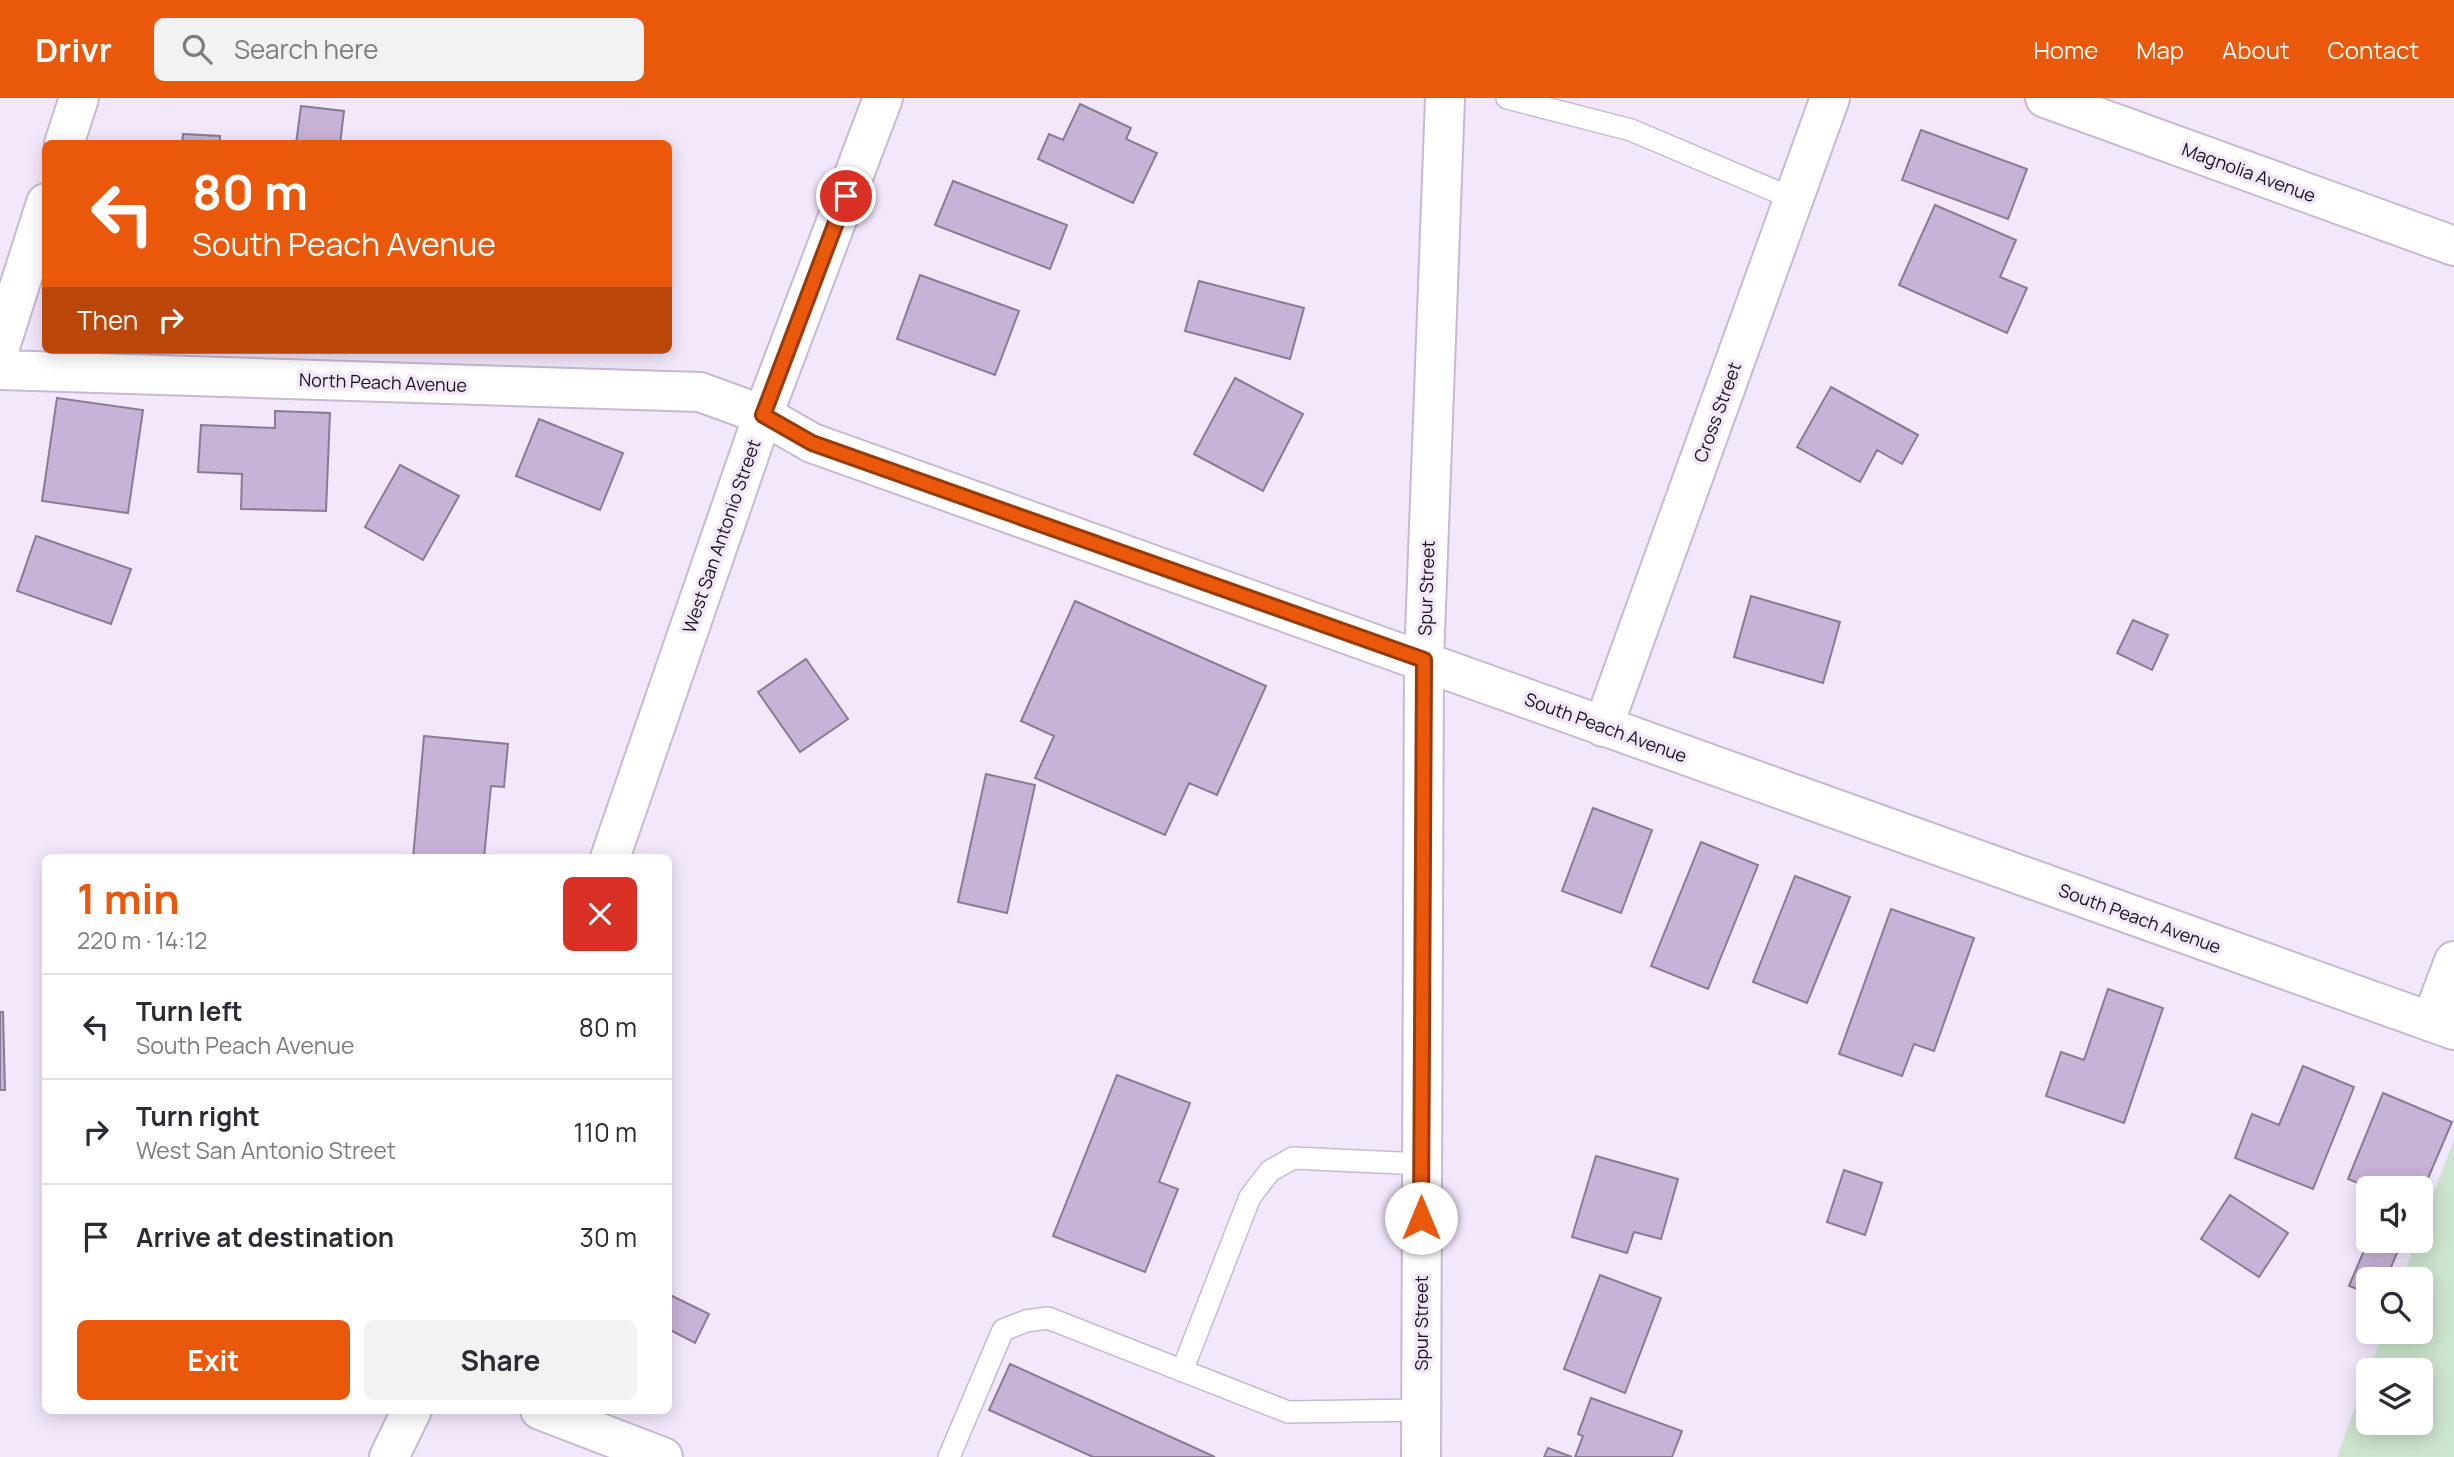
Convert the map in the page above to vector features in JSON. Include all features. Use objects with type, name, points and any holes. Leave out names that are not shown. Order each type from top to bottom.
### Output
[{"type":"street","points":[[65,140],[79,98]]},
{"type":"street","name":"West San Antonio Street","points":[[611,854],[763,415],[883,98]]},
{"type":"street","name":"Spur Street","points":[[1421,1457],[1424,660],[1445,98]]},
{"type":"street","name":"Cross Street","points":[[1603,727],[1830,98]]},
{"type":"street","name":"Magnolia Avenue","points":[[2045,98],[2454,246]]},
{"type":"street","points":[[0,347],[42,216]]},
{"type":"street","name":"North Peach Avenue","points":[[0,370],[700,392],[763,415]]},
{"type":"street","name":"South Peach Avenue","points":[[763,415],[812,443],[2442,1026]]},
{"type":"street","points":[[2442,1026],[2454,961]]},
{"type":"street","points":[[389,1457],[410,1414]]},
{"type":"street","points":[[550,1414],[663,1457]]},
{"type":"lane","points":[[1507,98],[1631,130],[1794,198]]},
{"type":"lane","points":[[1182,1371],[1250,1197],[1270,1171],[1293,1158],[1421,1164]]},
{"type":"lane","points":[[949,1457],[1003,1330],[1026,1321],[1048,1318],[1288,1412],[1421,1410]]},
{"type":"green space","points":[[2454,1139],[2454,1457],[2337,1457],[2356,1405],[2356,1435],[2433,1435],[2433,1358],[2373,1358],[2379,1344],[2433,1344],[2433,1267],[2406,1267],[2412,1253],[2433,1253],[2433,1195]]},
{"type":"building","points":[[1080,104],[1131,128],[1126,139],[1157,153],[1133,203],[1038,159],[1049,134],[1063,140]]},
{"type":"building","points":[[301,106],[344,111],[340,140],[297,140]]},
{"type":"building","points":[[1921,130],[2027,169],[2008,219],[1902,180]]},
{"type":"building","points":[[183,134],[220,136],[220,140],[182,140]]},
{"type":"building","points":[[953,181],[1067,225],[1050,269],[935,225]]},
{"type":"building","points":[[1935,205],[2016,240],[2000,277],[2027,288],[2007,333],[1899,285]]},
{"type":"building","points":[[920,275],[1019,311],[995,375],[897,339]]},
{"type":"building","points":[[1199,281],[1304,308],[1290,359],[1185,331]]},
{"type":"building","points":[[1235,378],[1303,414],[1263,491],[1194,454]]},
{"type":"building","points":[[1831,387],[1918,435],[1902,464],[1877,450],[1860,482],[1797,447]]},
{"type":"building","points":[[57,398],[143,410],[128,513],[42,501]]},
{"type":"building","points":[[275,411],[330,413],[326,511],[241,509],[242,474],[198,472],[201,425],[275,428]]},
{"type":"building","points":[[539,419],[623,453],[600,510],[516,476]]},
{"type":"building","points":[[400,465],[459,496],[423,560],[365,527]]},
{"type":"building","points":[[36,536],[131,569],[111,624],[17,591]]},
{"type":"building","points":[[1751,596],[1840,622],[1823,683],[1734,657]]},
{"type":"building","points":[[1075,601],[1266,686],[1217,795],[1189,783],[1165,835],[1035,778],[1054,736],[1021,721]]},
{"type":"building","points":[[2133,620],[2168,635],[2152,670],[2117,653]]},
{"type":"building","points":[[806,659],[848,719],[800,752],[758,692]]},
{"type":"building","points":[[424,736],[508,744],[504,787],[491,786],[484,854],[413,854]]},
{"type":"building","points":[[986,774],[1035,785],[1007,913],[958,902]]},
{"type":"building","points":[[1593,808],[1652,830],[1621,913],[1562,891]]},
{"type":"building","points":[[1701,842],[1758,865],[1708,989],[1651,966]]},
{"type":"building","points":[[1795,876],[1850,897],[1807,1003],[1753,982]]},
{"type":"building","points":[[1891,909],[1974,938],[1934,1051],[1914,1044],[1902,1076],[1839,1054]]},
{"type":"building","points":[[2108,989],[2163,1008],[2124,1123],[2046,1096],[2061,1052],[2084,1060]]},
{"type":"building","points":[[0,1012],[3,1012],[5,1090],[0,1090]]},
{"type":"building","points":[[2303,1066],[2354,1087],[2313,1189],[2235,1158],[2252,1114],[2279,1125]]},
{"type":"building","points":[[1117,1075],[1190,1103],[1159,1182],[1178,1189],[1145,1272],[1053,1236]]},
{"type":"building","points":[[2383,1093],[2452,1122],[2429,1176],[2356,1176],[2356,1182],[2348,1179]]},
{"type":"building","points":[[1596,1156],[1678,1179],[1661,1239],[1634,1232],[1627,1253],[1572,1237]]},
{"type":"building","points":[[1844,1170],[1882,1183],[1865,1235],[1827,1222]]},
{"type":"building","points":[[2230,1195],[2288,1233],[2259,1277],[2201,1239]]},
{"type":"building","points":[[2363,1253],[2397,1253],[2391,1267],[2357,1267]]},
{"type":"building","points":[[2356,1269],[2356,1289],[2349,1286]]},
{"type":"building","points":[[1600,1275],[1661,1298],[1625,1393],[1564,1369]]},
{"type":"building","points":[[672,1296],[709,1314],[695,1343],[672,1331]]},
{"type":"building","points":[[1010,1364],[1215,1457],[1093,1457],[989,1410]]},
{"type":"building","points":[[1591,1398],[1682,1431],[1672,1457],[1575,1457],[1583,1436],[1578,1434]]},
{"type":"building","points":[[1548,1448],[1572,1457],[1544,1457]]},
{"type":"route","points":[[846,196],[763,415],[812,443],[1424,660],[1421,1218]]}]
